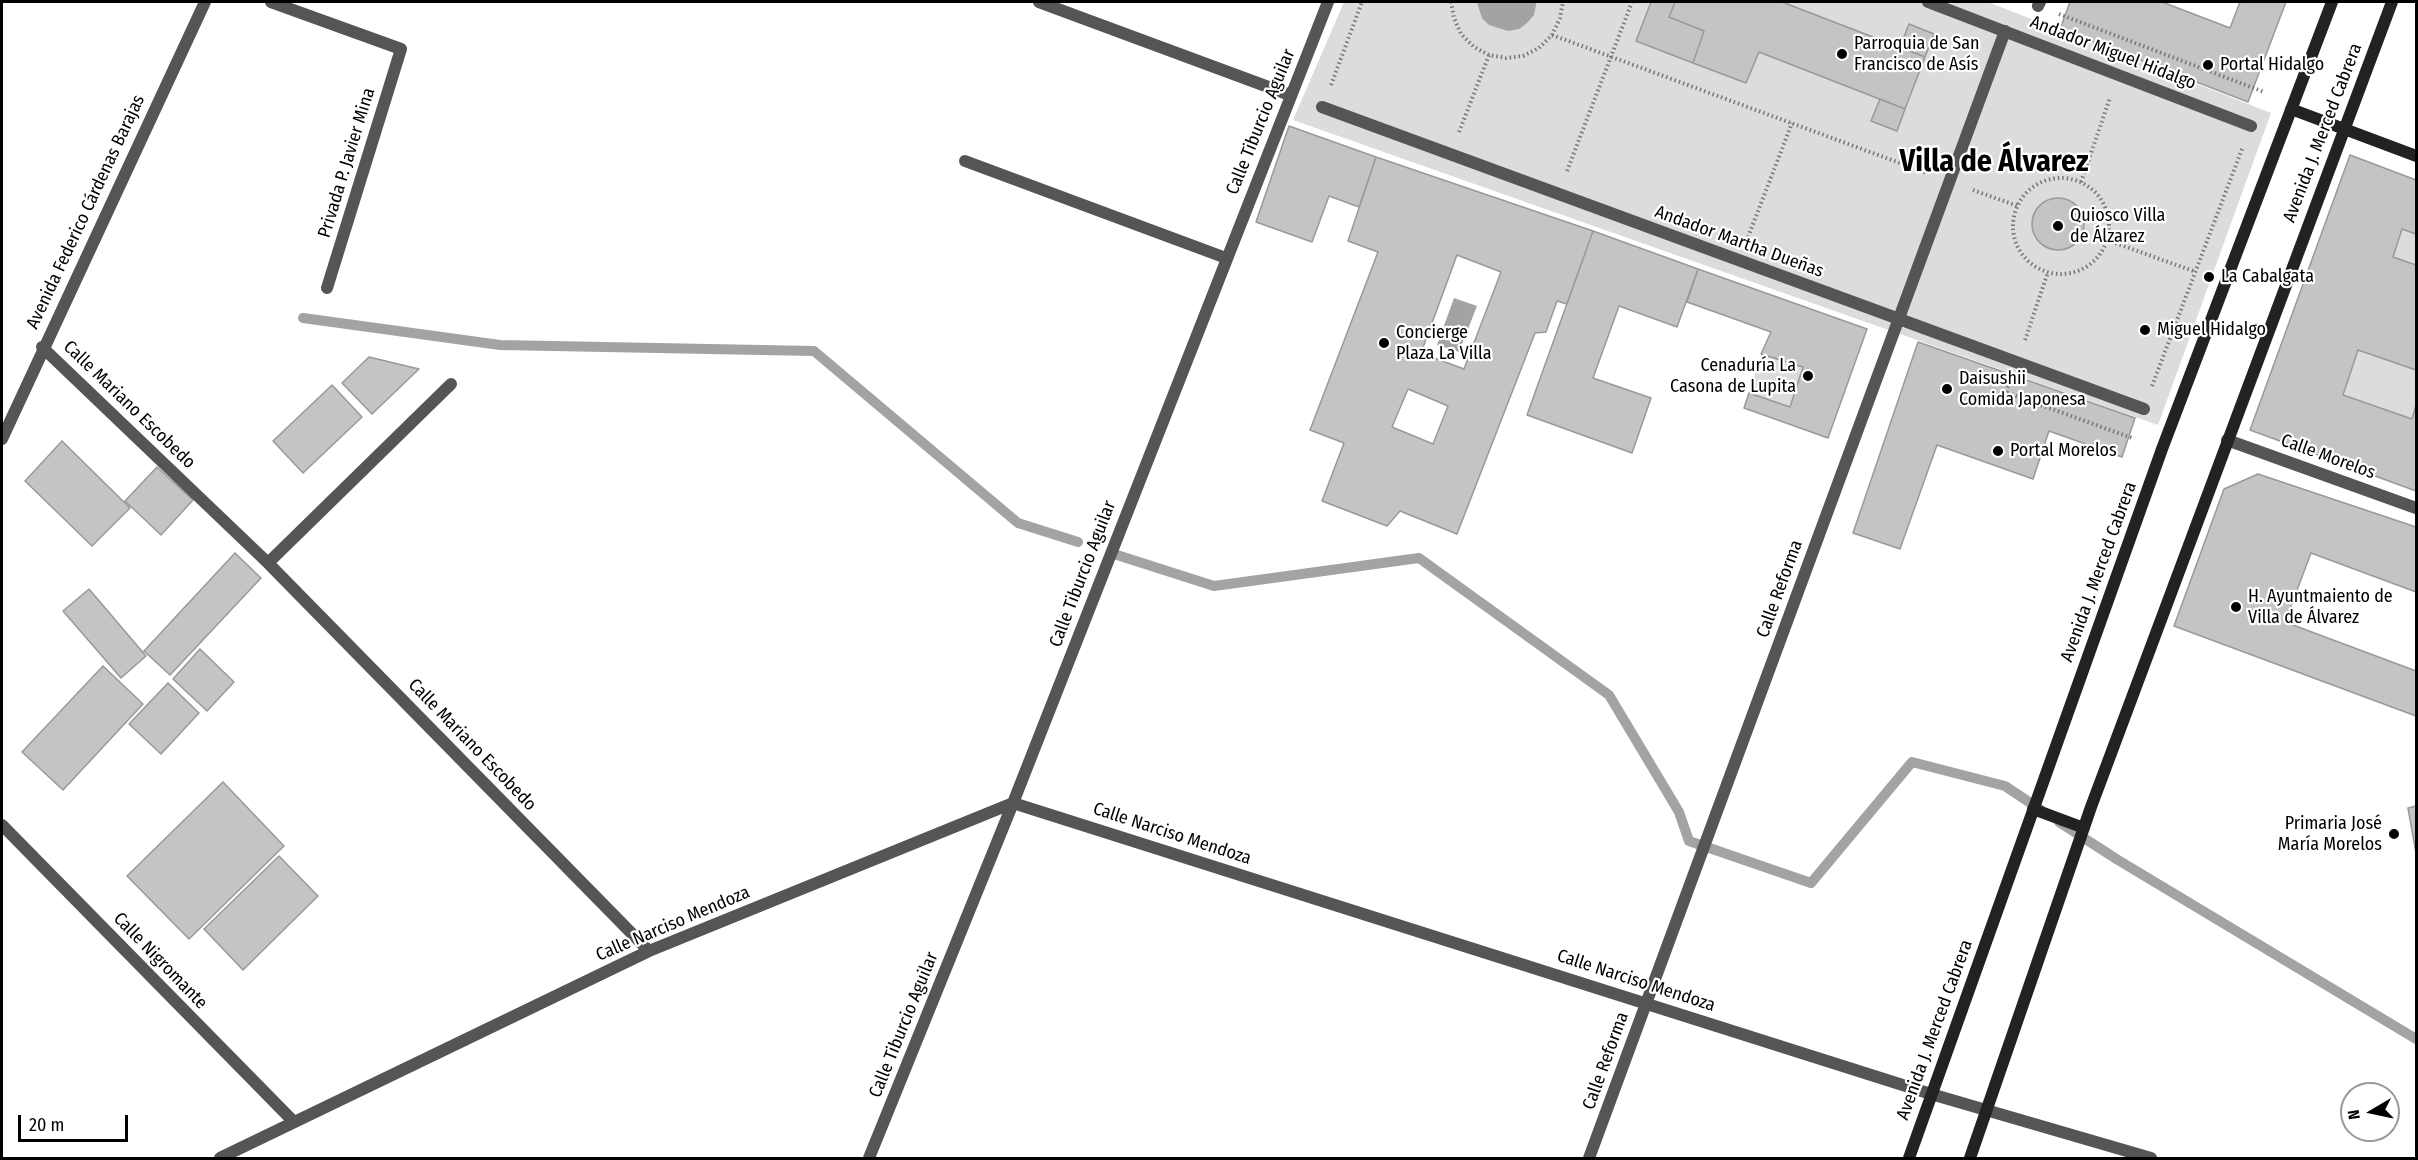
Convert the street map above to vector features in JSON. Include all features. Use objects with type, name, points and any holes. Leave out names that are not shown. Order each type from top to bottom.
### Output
[{"type":"main road","name":"Avenida J. Merced Cabrera","points":[[1909,1158],[2162,449],[2332,2]]},
{"type":"main road","name":"Avenida J. Merced Cabrera","points":[[1970,1158],[2091,807],[2392,2]]},
{"type":"main road","points":[[2291,110],[2416,156]]},
{"type":"main road","points":[[2033,808],[2084,828]]},
{"type":"street","name":"Avenida Federico Cárdenas Barajas","points":[[2,439],[42,347],[205,2]]},
{"type":"street","name":"Privada P. Javier Mina","points":[[271,2],[401,49],[327,288]]},
{"type":"street","points":[[1038,2],[1290,95]]},
{"type":"street","name":"Calle Tiburcio Aguilar","points":[[869,1158],[1013,803],[1328,2]]},
{"type":"street","name":"Andador Miguel Hidalgo","points":[[1929,2],[2251,126]]},
{"type":"street","name":"Calle Reforma","points":[[1589,1158],[2005,31]]},
{"type":"street","name":"Andador Martha Dueñas","points":[[1322,107],[2144,409]]},
{"type":"street","points":[[965,161],[1226,258]]},
{"type":"street","name":"Calle Mariano Escobedo","points":[[42,347],[268,563],[650,951]]},
{"type":"street","points":[[268,563],[451,384]]},
{"type":"street","name":"Calle Morelos","points":[[2227,440],[2416,508]]},
{"type":"street","name":"Calle Narciso Mendoza","points":[[220,1158],[650,951],[1013,803],[1931,1094],[2151,1158]]},
{"type":"street","name":"Calle Nigromante","points":[[2,825],[294,1122]]},
{"type":"path","points":[[1322,107],[1362,2]]},
{"type":"path","points":[[1451,2],[1454,18],[1461,34],[1473,47],[1489,55],[1506,58],[1523,56],[1539,48],[1552,35],[1560,18],[1563,2]]},
{"type":"path","points":[[1558,194],[1632,2]]},
{"type":"path","points":[[2039,4],[2264,92]]},
{"type":"path","points":[[1552,35],[2018,206]]},
{"type":"path","points":[[1450,155],[1489,55]]},
{"type":"path","points":[[2081,182],[2118,75]]},
{"type":"path","points":[[1739,261],[1792,123]]},
{"type":"path","points":[[2144,409],[2251,126]]},
{"type":"path","points":[[2051,179],[2081,182],[2092,189],[2101,200],[2109,226],[2107,240],[2101,254],[2091,264],[2078,271],[2063,274],[2048,272],[2034,265],[2022,253],[2016,239],[2013,222],[2018,206],[2037,184],[2051,179]]},
{"type":"path","points":[[2107,240],[2196,272]]},
{"type":"path","points":[[2048,272],[2005,392],[2132,438]]},
{"type":"shaded area","points":[[1344,2],[1988,2],[2271,113],[2158,425],[1293,120]]},
{"type":"shaded area","points":[[1477,2],[1536,2],[1536,5],[1534,15],[1527,23],[1519,29],[1508,31],[1489,25],[1482,18]]},
{"type":"shaded area","points":[[2402,229],[2416,234],[2416,265],[2393,257]]},
{"type":"shaded area","points":[[1454,298],[1477,306],[1459,352],[1437,345]]},
{"type":"shaded area","points":[[2358,350],[2416,370],[2416,405],[2412,419],[2343,395]]},
{"type":"shaded area","points":[[1761,354],[1803,367],[1790,407],[1749,393]]},
{"type":"building","points":[[1651,2],[1675,2],[1669,17],[1704,31],[1693,63],[1636,41]]},
{"type":"building","name":"Parroquia de San Francisco de Asís","points":[[1675,2],[1782,2],[1925,57],[1905,109],[1759,52],[1746,83],[1693,63],[1704,31],[1669,17]]},
{"type":"building","name":"Portal Hidalgo","points":[[2070,2],[2162,2],[2230,28],[2240,2],[2286,2],[2248,102],[2060,29]]},
{"type":"building","points":[[1909,24],[1934,34],[1925,57],[1900,47]]},
{"type":"building","points":[[1880,99],[1905,109],[1897,131],[1871,121]]},
{"type":"building","points":[[1289,126],[1376,157],[1359,207],[1329,196],[1312,242],[1256,222]]},
{"type":"building","points":[[2350,155],[2416,180],[2416,234],[2402,229],[2393,257],[2416,265],[2416,370],[2358,350],[2343,395],[2412,419],[2416,405],[2416,491],[2250,430]]},
{"type":"building","name":"Concierge Plaza La Villa","points":[[1376,157],[1593,231],[1567,304],[1557,301],[1546,332],[1535,333],[1457,534],[1400,511],[1387,526],[1322,501],[1344,443],[1310,430],[1378,252],[1348,241]],"holes":[[[1457,255],[1501,272],[1464,369],[1421,353]],[[1408,389],[1448,406],[1433,444],[1392,427]]]},
{"type":"building","name":"Quiosco Villa de Álzarez","points":[[2053,198],[2063,198],[2072,202],[2080,210],[2084,224],[2080,238],[2072,246],[2063,250],[2053,250],[2044,246],[2036,238],[2032,229],[2032,219],[2036,210],[2044,202]]},
{"type":"building","points":[[1593,231],[1698,269],[1677,327],[1619,306],[1593,378],[1651,398],[1632,453],[1527,415]]},
{"type":"building","points":[[1698,269],[1867,329],[1828,438],[1744,408],[1749,393],[1790,407],[1803,367],[1761,354],[1771,332],[1687,302]]},
{"type":"building","name":"Portal Morelos","points":[[1918,342],[2135,418],[2122,457],[2049,431],[2033,479],[1937,445],[1900,549],[1853,533]]},
{"type":"building","points":[[369,357],[419,369],[372,414],[342,383]]},
{"type":"building","points":[[332,385],[362,417],[303,473],[273,441]]},
{"type":"building","points":[[62,441],[130,508],[92,546],[25,481]]},
{"type":"building","points":[[157,467],[193,500],[161,535],[125,501]]},
{"type":"building","name":"H. Ayuntmaiento de Villa de Álvarez","points":[[2258,474],[2416,527],[2416,592],[2311,553],[2285,622],[2416,671],[2416,716],[2174,626],[2224,489]]},
{"type":"building","points":[[235,553],[261,578],[170,675],[144,651]]},
{"type":"building","points":[[89,589],[146,656],[121,678],[63,611]]},
{"type":"building","points":[[200,649],[234,682],[207,711],[173,679]]},
{"type":"building","points":[[103,666],[143,704],[63,790],[22,752]]},
{"type":"building","points":[[168,683],[199,713],[161,754],[129,724]]},
{"type":"building","points":[[223,782],[284,846],[189,939],[127,876]]},
{"type":"building","points":[[2416,806],[2416,853],[2408,808]]},
{"type":"building","points":[[279,856],[318,896],[243,970],[204,929]]},
{"type":"waterway","points":[[303,318],[500,345],[814,351],[1018,523],[1078,542]]},
{"type":"waterway","points":[[1117,555],[1214,586],[1419,558],[1609,695],[1679,812],[1689,841],[1811,883],[1912,762],[2005,786],[2041,810]]},
{"type":"waterway","points":[[2059,822],[2118,860],[2416,1039]]},
{"type":"place","name":"Parroquia de San Francisco de Asís","points":[[1842,54]]},
{"type":"place","name":"Portal Hidalgo","points":[[2208,65]]},
{"type":"place","name":"Quiosco Villa de Álzarez","points":[[2058,226]]},
{"type":"place","name":"La Cabalgata","points":[[2209,277]]},
{"type":"place","name":"Miguel Hidalgo","points":[[2145,330]]},
{"type":"place","name":"Concierge Plaza La Villa","points":[[1384,343]]},
{"type":"place","name":"Cenaduría La Casona de Lupita","points":[[1808,376]]},
{"type":"place","name":"Daisushii Comida Japonesa","points":[[1947,389]]},
{"type":"place","name":"Portal Morelos","points":[[1998,451]]},
{"type":"place","name":"H. Ayuntmaiento de Villa de Álvarez","points":[[2236,607]]},
{"type":"place","name":"Primaria José María Morelos","points":[[2394,834]]},
{"type":"district","name":"Villa de Álvarez","points":[[1994,163]]}]
